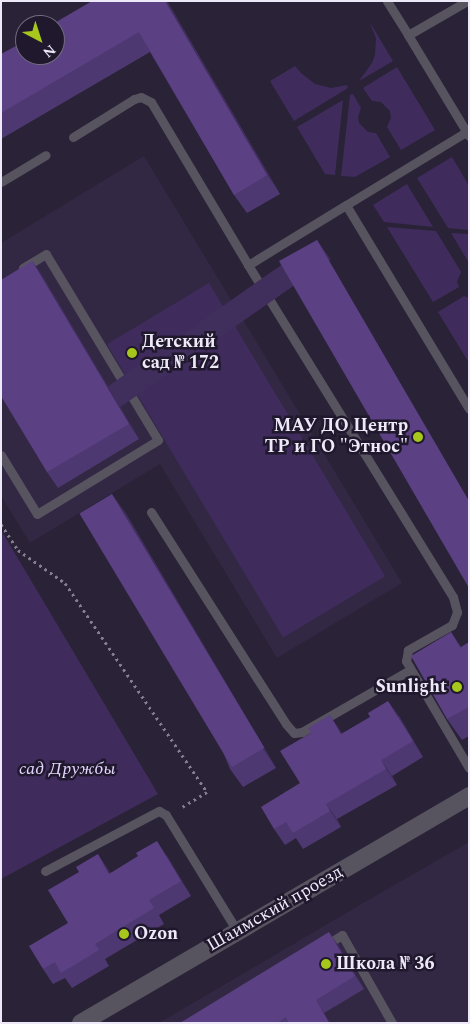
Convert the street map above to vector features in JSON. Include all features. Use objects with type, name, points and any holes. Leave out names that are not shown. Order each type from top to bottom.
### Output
[{"type":"street","name":"Шаимский проезд","points":[[81,1023],[469,796]]},
{"type":"lane","points":[[248,265],[467,134],[387,1]]},
{"type":"lane","points":[[408,35],[467,1]]},
{"type":"lane","points":[[73,137],[134,99],[141,97],[151,102],[248,265],[453,597],[457,612],[452,624],[408,650],[406,661],[469,768]]},
{"type":"lane","points":[[1,182],[46,155]]},
{"type":"lane","points":[[346,205],[469,409]]},
{"type":"lane","points":[[1,455],[37,514],[158,440],[46,254],[16,272]]},
{"type":"lane","points":[[151,512],[286,724],[294,732],[302,732],[410,670]]},
{"type":"lane","points":[[45,871],[150,814],[159,811],[166,815],[236,931]]},
{"type":"lane","points":[[316,951],[342,935],[392,1023]]},
{"type":"path","points":[[1,524],[18,550],[65,583],[207,792],[166,815]]},
{"type":"shaded area","name":"Детский сад № 172","points":[[144,156],[402,583],[277,658],[160,464],[30,543],[1,496],[1,243]]},
{"type":"shaded area","points":[[469,842],[469,1023],[159,1023],[358,906]]},
{"type":"green space","points":[[369,21],[393,61],[359,81],[372,63],[375,55],[376,38]]},
{"type":"green space","points":[[295,66],[315,84],[331,88],[347,85],[348,88],[294,121],[270,81]]},
{"type":"green space","points":[[397,67],[435,130],[401,150],[387,127],[391,118],[390,111],[381,102],[372,101],[363,88]]},
{"type":"green space","points":[[353,94],[361,108],[358,117],[359,123],[368,132],[376,133],[390,157],[355,177],[341,176],[350,95]]},
{"type":"green space","points":[[343,100],[335,175],[325,174],[297,127]]},
{"type":"green space","points":[[452,157],[469,186],[469,230],[448,228],[417,178]]},
{"type":"green space","points":[[407,184],[433,227],[384,222],[373,205]]},
{"type":"green space","points":[[387,227],[436,231],[461,272],[457,282],[459,287],[433,302]]},
{"type":"green space","points":[[451,233],[469,234],[469,263]]},
{"type":"green space","points":[[209,283],[385,576],[283,637],[107,344]]},
{"type":"green space","points":[[464,296],[469,298],[469,363],[438,312]]},
{"type":"green space","name":"сад Дружбы","points":[[1,530],[158,794],[1,879]]},
{"type":"building","points":[[92,1],[165,1],[267,175],[234,195],[139,32],[1,113],[1,54],[15,46],[15,65],[65,65],[65,17]]},
{"type":"building","points":[[317,240],[469,501],[469,588],[279,261]]},
{"type":"building","points":[[32,261],[129,424],[47,472],[1,396],[1,280]]},
{"type":"building","points":[[112,494],[264,748],[232,767],[79,514]]},
{"type":"building","points":[[451,632],[460,648],[469,642],[469,707],[447,719],[411,656]]},
{"type":"building","points":[[388,701],[413,741],[381,760],[386,769],[326,804],[330,811],[293,833],[286,822],[274,829],[261,807],[300,783],[280,751],[311,733],[308,728],[330,715],[341,734],[370,717],[368,713]]},
{"type":"building","points":[[157,841],[181,881],[149,900],[154,908],[95,944],[99,950],[61,973],[55,962],[43,969],[29,946],[68,923],[48,890],[79,872],[76,867],[98,854],[109,874],[138,856],[136,853]]},
{"type":"building","points":[[329,932],[355,976],[316,1000],[329,1023],[289,1023],[286,1017],[277,1023],[180,1023]]},
{"type":"place","name":"Детский сад № 172","points":[[132,353]]},
{"type":"place","name":"МАУ ДО Центр ТР и ГО \"Этнос\"","points":[[418,437]]},
{"type":"place","name":"Sunlight","points":[[457,687]]},
{"type":"place","name":"Ozon","points":[[124,934]]},
{"type":"place","name":"Школа № 36","points":[[326,964]]}]
